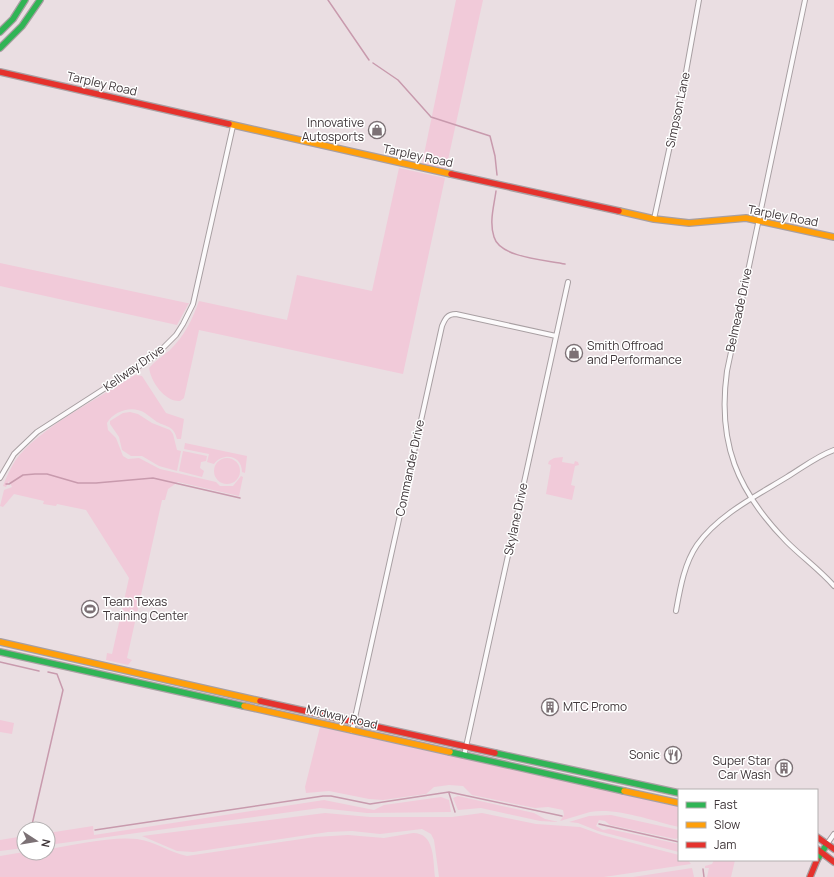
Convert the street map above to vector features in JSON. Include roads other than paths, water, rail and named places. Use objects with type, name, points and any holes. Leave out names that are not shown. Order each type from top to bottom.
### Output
[{"type":"main road","points":[[0,32],[13,19],[26,0]]},
{"type":"main road","points":[[0,48],[22,26],[40,0]]},
{"type":"main road","name":"Tarpley Road","points":[[0,72],[233,126],[654,219],[683,223],[733,218],[758,220],[834,237]]},
{"type":"main road","name":"Midway Road","points":[[0,642],[678,794]]},
{"type":"main road","name":"Midway Road","points":[[0,652],[678,803]]},
{"type":"main road","points":[[97,674],[100,664]]},
{"type":"main road","points":[[199,696],[201,687]]},
{"type":"main road","points":[[563,778],[564,768]]},
{"type":"main road","points":[[631,793],[633,783]]},
{"type":"main road","points":[[818,838],[834,849]]},
{"type":"main road","points":[[827,844],[819,851],[834,862]]},
{"type":"main road","points":[[810,877],[817,861]]},
{"type":"street","name":"Simpson Lane","points":[[654,219],[686,72],[699,0]]},
{"type":"street","name":"Belmeade Drive","points":[[805,0],[726,371],[723,404],[725,430],[730,449],[740,477],[751,499],[788,542],[834,586]]},
{"type":"street","name":"Kellway Drive","points":[[0,478],[14,454],[37,432],[155,356],[170,342],[183,324],[196,293],[233,126]]},
{"type":"street","name":"Skylane Drive","points":[[464,756],[568,282]]},
{"type":"street","name":"Commander Drive","points":[[352,731],[442,326],[446,317],[450,314],[456,314],[556,336]]},
{"type":"street","points":[[676,611],[686,568],[697,545],[716,524],[751,499],[816,458],[834,450]]},
{"type":"street","points":[[827,844],[834,834]]},
{"type":"waterway","points":[[328,0],[369,60]]},
{"type":"waterway","points":[[373,63],[398,80],[431,117],[490,136],[495,156],[497,175]]},
{"type":"waterway","points":[[496,191],[492,214],[492,226],[494,237],[498,244],[505,250],[514,254],[565,264]]},
{"type":"waterway","points":[[6,484],[9,484],[23,475],[35,474],[47,474],[78,483],[153,478],[240,498]]},
{"type":"waterway","points":[[0,662],[39,671]]},
{"type":"waterway","points":[[33,821],[63,690],[57,674],[48,672]]},
{"type":"waterway","points":[[95,830],[323,796],[331,796],[370,804],[449,792],[562,816]]},
{"type":"waterway","points":[[449,793],[455,812]]},
{"type":"waterway","points":[[599,824],[678,842]]},
{"type":"waterway","points":[[703,869],[704,877]]},
{"type":"place","name":"Innovative Autosports","points":[[377,130]]},
{"type":"place","name":"Smith Offroad and Performance","points":[[574,353]]},
{"type":"place","name":"Team Texas Training Center","points":[[90,609]]},
{"type":"place","name":"MTC Promo","points":[[550,707]]},
{"type":"place","name":"Sonic","points":[[673,755]]},
{"type":"place","name":"Super Star Car Wash","points":[[784,768]]}]
